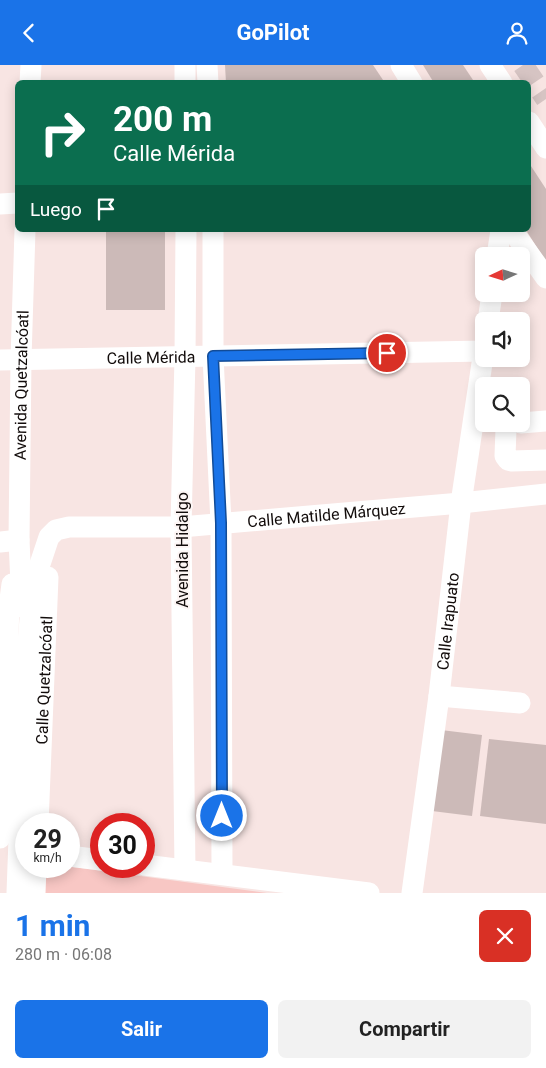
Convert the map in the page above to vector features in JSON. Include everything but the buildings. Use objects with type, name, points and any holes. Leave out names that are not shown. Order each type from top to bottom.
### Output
[{"type":"street","points":[[30,80],[31,65]]},
{"type":"street","points":[[185,65],[185,80]]},
{"type":"street","points":[[207,65],[208,80]]},
{"type":"street","points":[[401,65],[410,80]]},
{"type":"street","points":[[490,65],[500,80]]},
{"type":"street","points":[[531,125],[546,148]]},
{"type":"street","points":[[0,204],[15,203]]},
{"type":"street","name":"Avenida Quetzalcóatl","points":[[9,541],[10,359],[24,232]]},
{"type":"street","name":"Avenida Hidalgo","points":[[185,870],[181,527],[186,232]]},
{"type":"street","points":[[213,232],[213,356],[221,523],[222,874]]},
{"type":"street","points":[[498,247],[501,232]]},
{"type":"street","points":[[513,232],[546,278]]},
{"type":"street","name":"Calle Mérida","points":[[10,359],[475,350]]},
{"type":"street","name":"Calle Irapuato","points":[[412,893],[439,696],[461,503],[481,367]]},
{"type":"street","points":[[530,422],[546,421]]},
{"type":"street","points":[[506,432],[505,456],[508,460],[546,460]]},
{"type":"street","name":"Calle Matilde Márquez","points":[[49,537],[56,530],[69,527],[181,527],[546,494]]},
{"type":"street","points":[[17,893],[25,677],[31,608],[37,573],[49,537]]},
{"type":"street","name":"Calle Quetzalcóatl","points":[[38,813],[49,537]]},
{"type":"street","points":[[9,541],[25,677]]},
{"type":"street","points":[[0,838],[9,541]]},
{"type":"street","points":[[439,696],[520,703]]},
{"type":"street","points":[[155,866],[369,893]]},
{"type":"street","points":[[35,893],[36,878]]},
{"type":"shaded area","points":[[80,868],[90,869],[90,878],[155,878],[267,893],[45,893],[46,878],[80,878]]},
{"type":"tunnel","points":[[523,65],[546,99]]},
{"type":"route","points":[[222,816],[221,523],[213,356],[387,353]]}]
